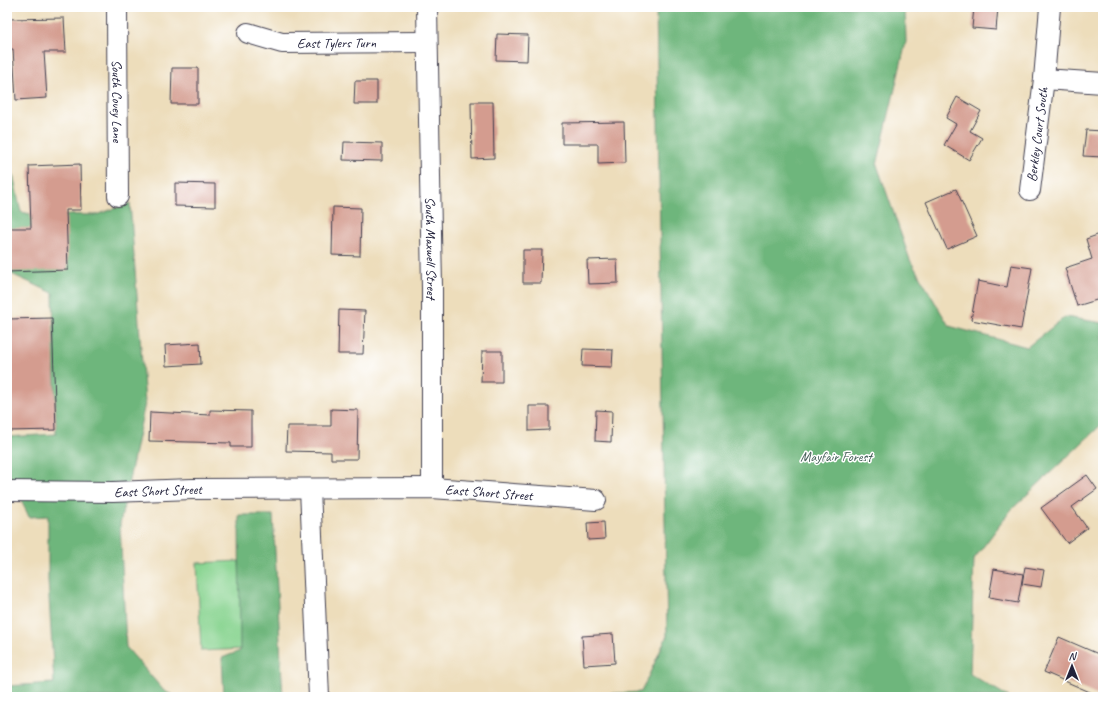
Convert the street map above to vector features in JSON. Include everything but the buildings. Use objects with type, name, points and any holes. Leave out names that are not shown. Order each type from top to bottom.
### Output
[{"type":"street","name":"South Covey Lane","points":[[117,7],[118,196]]},
{"type":"street","name":"South Maxwell Street","points":[[426,7],[432,288],[432,488]]},
{"type":"street","name":"Berkley Court South","points":[[1030,190],[1044,79],[1050,7]]},
{"type":"street","name":"East Tylers Turn","points":[[248,33],[282,43],[426,42]]},
{"type":"street","points":[[1044,79],[1103,83]]},
{"type":"street","name":"East Short Street","points":[[7,491],[113,492],[192,489],[432,488],[596,500]]},
{"type":"street","points":[[310,489],[319,697]]},
{"type":"green space","name":"Mayfair Forest","points":[[656,7],[905,7],[906,42],[877,165],[910,260],[949,326],[1027,347],[1065,317],[1103,323],[1103,423],[1011,510],[974,559],[970,674],[1009,697],[600,697],[600,694],[641,692],[667,636]]},
{"type":"green space","points":[[7,165],[12,169],[21,212],[31,214],[96,215],[130,203],[145,403],[120,524],[126,647],[164,691],[177,697],[7,697],[7,686],[54,683],[48,580],[48,516],[29,517],[7,468],[7,437],[56,434],[53,293],[7,272]]},
{"type":"green space","points":[[239,515],[273,515],[283,697],[224,697],[222,658],[240,651]]},
{"type":"green space","points":[[239,561],[243,649],[201,651],[197,563]]}]
